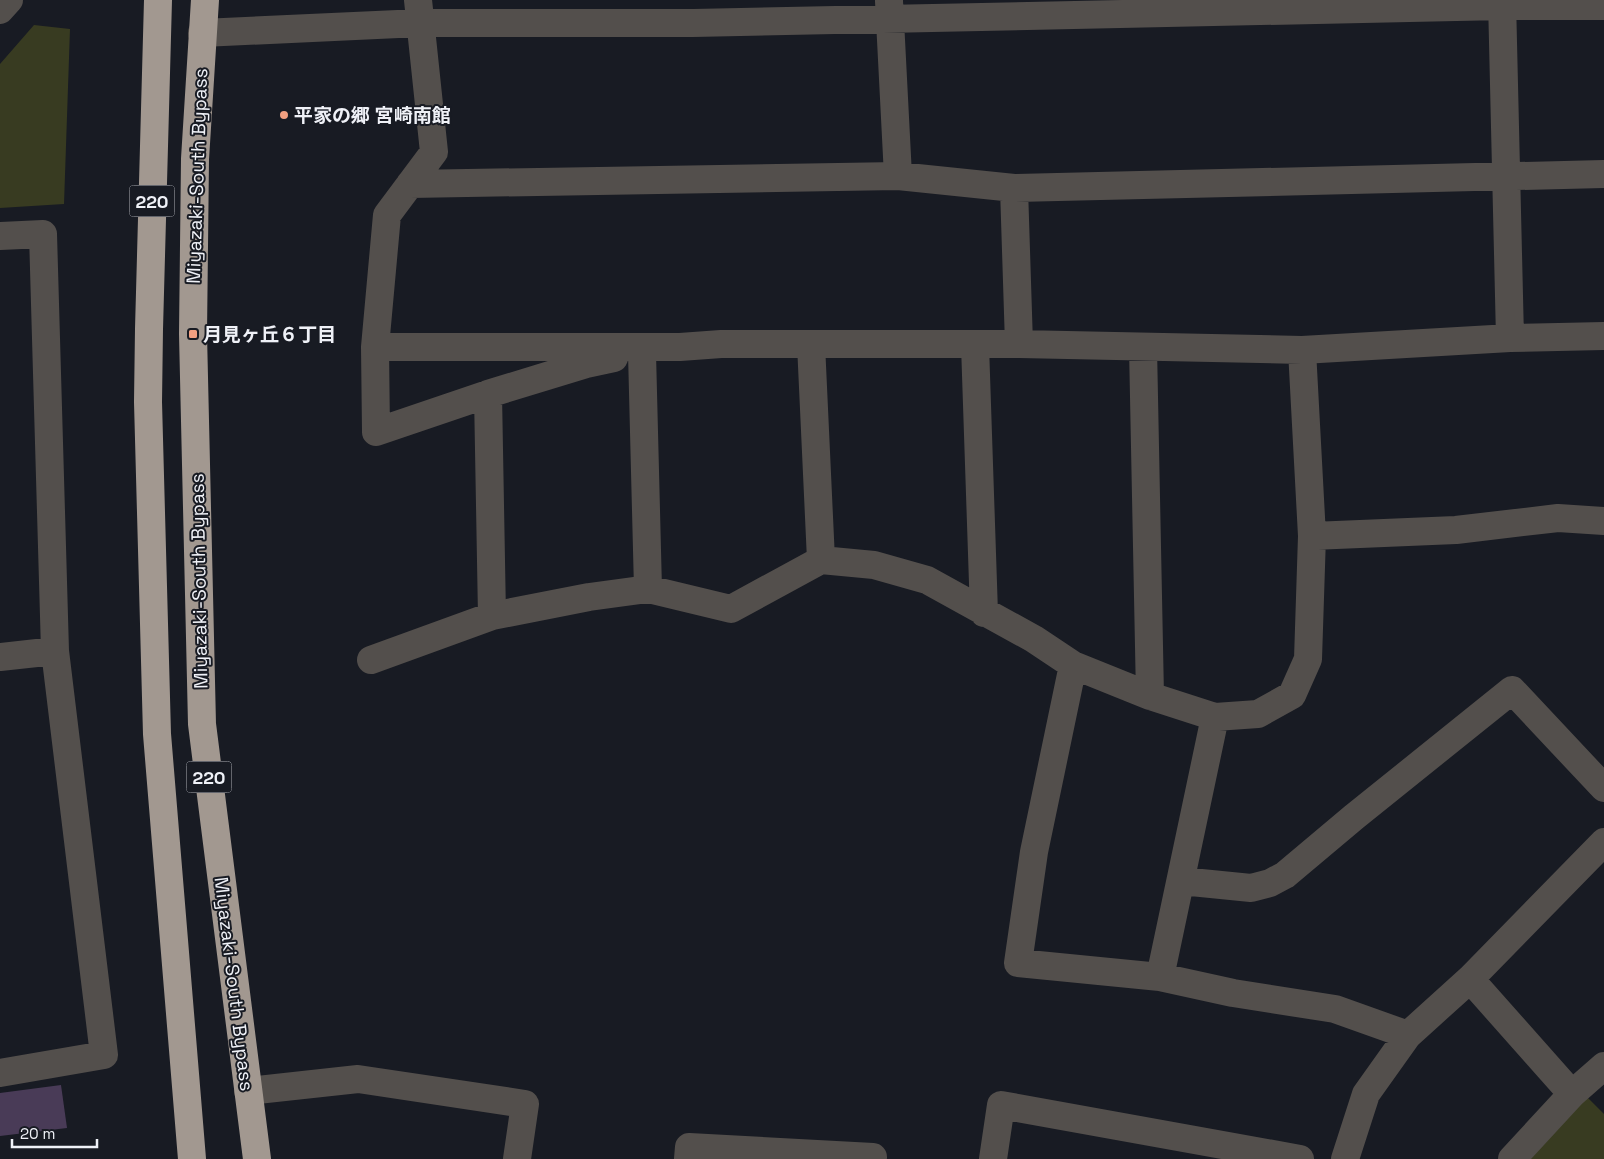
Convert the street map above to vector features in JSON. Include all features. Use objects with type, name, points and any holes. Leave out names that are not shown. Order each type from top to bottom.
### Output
[{"type":"highway","name":"220","points":[[158,0],[148,329],[148,402],[157,734],[192,1159]]},
{"type":"highway","name":"Miyazaki-South Bypass","points":[[204,0],[194,159],[193,324],[202,724],[257,1159]]},
{"type":"street","points":[[0,10],[9,0]]},
{"type":"street","points":[[202,33],[419,12],[692,12],[1503,3],[1604,6]]},
{"type":"street","points":[[1503,3],[1510,338]]},
{"type":"street","points":[[890,9],[898,176]]},
{"type":"street","points":[[419,12],[434,152],[387,215],[375,347],[376,432],[488,394],[586,364],[680,347]]},
{"type":"street","points":[[410,184],[898,176],[1014,188],[1604,174]]},
{"type":"street","points":[[1014,188],[1019,344]]},
{"type":"street","points":[[0,236],[43,234],[55,651],[104,1055],[0,1073]]},
{"type":"street","points":[[375,347],[1019,344],[1302,350],[1510,338],[1604,336]]},
{"type":"street","points":[[811,344],[821,560]]},
{"type":"street","points":[[975,344],[984,613]]},
{"type":"street","points":[[1143,347],[1150,696]]},
{"type":"street","points":[[370,660],[492,616],[589,597],[648,589],[731,608],[821,560],[874,565],[927,580],[1034,639],[1073,665],[1150,696],[1215,717],[1258,714],[1292,695],[1308,658],[1312,536],[1302,350]]},
{"type":"street","points":[[642,353],[648,589]]},
{"type":"street","points":[[488,394],[492,616]]},
{"type":"street","points":[[1312,536],[1456,530],[1558,518],[1604,521]]},
{"type":"street","points":[[0,657],[55,651]]},
{"type":"street","points":[[1073,665],[1034,852],[1018,963],[1160,977],[1233,993],[1335,1009],[1408,1035]]},
{"type":"street","points":[[1181,882],[1251,888],[1270,883],[1285,875],[1512,690],[1604,788]]},
{"type":"street","points":[[1160,977],[1215,717]]},
{"type":"street","points":[[1346,1159],[1366,1094],[1408,1035],[1470,979],[1604,842]]},
{"type":"street","points":[[1470,979],[1572,1094]]},
{"type":"street","points":[[1512,1159],[1572,1094],[1604,1066]]},
{"type":"street","points":[[248,1091],[358,1079],[525,1104],[517,1159]]},
{"type":"street","points":[[993,1159],[1001,1104],[1300,1159]]},
{"type":"street","points":[[688,1159],[689,1147],[873,1157]]},
{"type":"green space","points":[[34,25],[70,29],[64,204],[0,208],[0,64]]},
{"type":"green space","points":[[1587,1097],[1604,1114],[1604,1159],[1525,1159]]},
{"type":"building","points":[[61,1085],[67,1128],[0,1136],[0,1093]]},
{"type":"place","name":"平家の郷 宮崎南館","points":[[284,115]]},
{"type":"place","name":"月見ヶ丘６丁目","points":[[193,334]]}]
